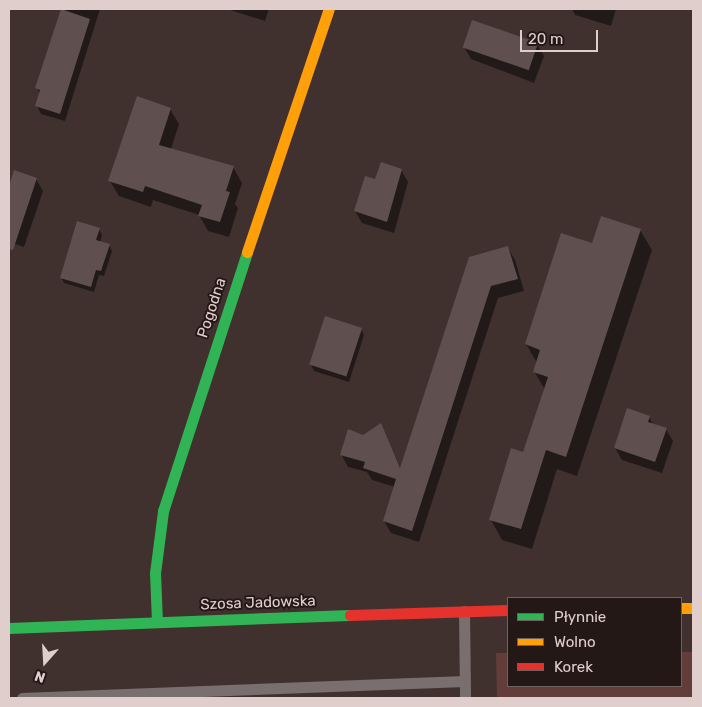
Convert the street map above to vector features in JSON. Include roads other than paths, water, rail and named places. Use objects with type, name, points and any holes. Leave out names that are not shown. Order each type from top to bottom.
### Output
[{"type":"street","name":"Pogodna","points":[[157,622],[155,573],[163,511],[227,311],[329,9]]},
{"type":"street","name":"Szosa Jadowska","points":[[9,628],[507,610]]},
{"type":"lane","points":[[464,611],[465,698]]},
{"type":"lane","points":[[22,698],[465,681]]}]
